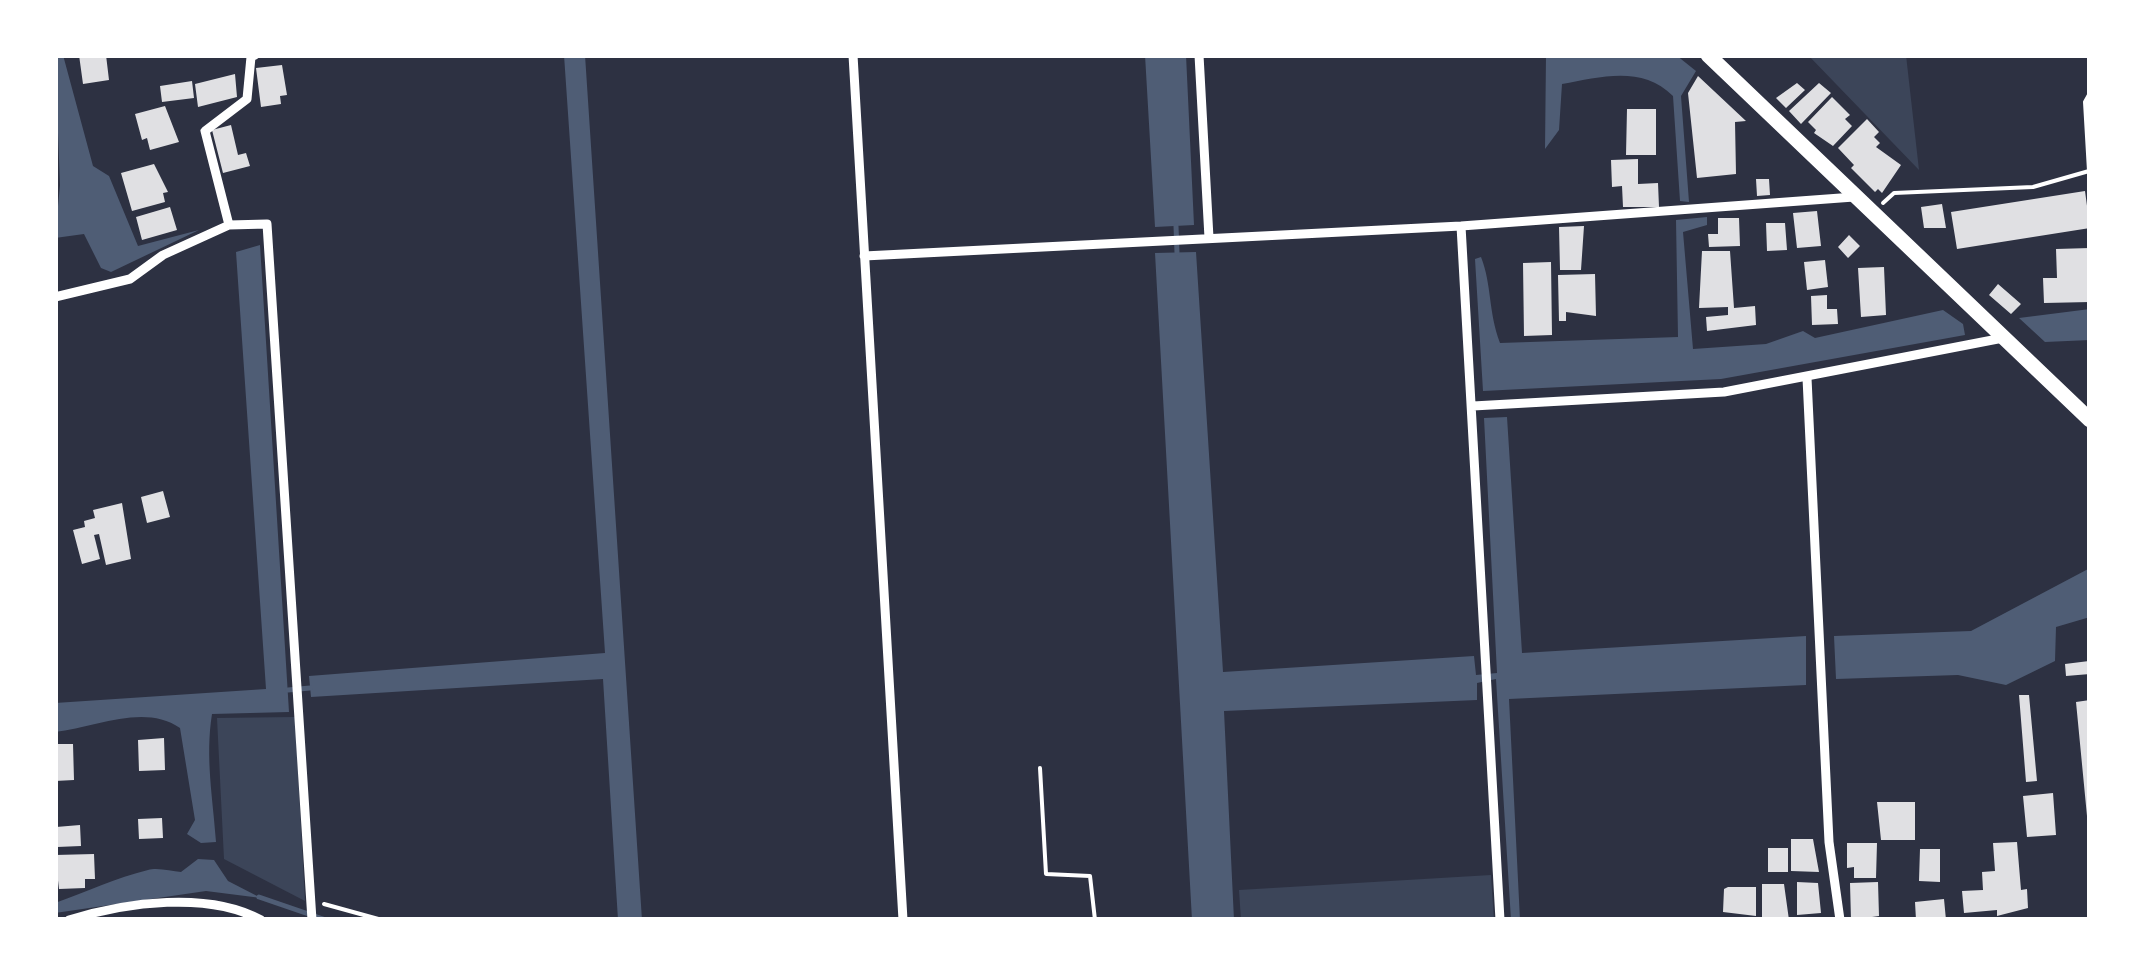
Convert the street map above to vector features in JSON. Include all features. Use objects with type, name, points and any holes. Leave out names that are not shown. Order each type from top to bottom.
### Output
[{"type":"main road","points":[[1708,55],[2090,420]]},
{"type":"street","points":[[229,225],[205,131],[247,99],[251,57],[256,55]]},
{"type":"street","points":[[852,55],[904,920]]},
{"type":"street","points":[[1199,55],[1209,238]]},
{"type":"street","points":[[864,256],[1461,226],[1857,197]]},
{"type":"street","points":[[55,297],[130,279],[164,255],[229,225],[267,224],[314,901],[312,920]]},
{"type":"street","points":[[1461,226],[1500,920]]},
{"type":"street","points":[[1473,406],[1724,392],[2002,338]]},
{"type":"street","points":[[1807,378],[1829,842],[1840,920]]},
{"type":"street","points":[[70,920],[180,903],[236,906],[261,920]]},
{"type":"path","points":[[1872,213],[1894,192],[2033,187],[2090,171],[2085,102],[2090,93]]},
{"type":"path","points":[[1040,768],[1046,874],[1090,876],[1095,920]]},
{"type":"path","points":[[314,901],[382,920]]},
{"type":"shaded area","points":[[55,55],[63,55],[93,166],[109,176],[138,246],[199,230],[111,272],[101,268],[84,234],[55,238],[60,185]]},
{"type":"shaded area","points":[[564,55],[585,55],[642,920],[618,920],[603,679],[311,697],[309,676],[605,653]]},
{"type":"shaded area","points":[[1145,55],[1186,55],[1194,225],[1155,227]]},
{"type":"shaded area","points":[[1546,55],[1676,55],[1696,71],[1681,96],[1689,202],[1680,201],[1673,96],[1648,80],[1620,76],[1562,84],[1559,130],[1545,149]]},
{"type":"shaded area","points":[[1808,55],[1906,55],[1919,170]]},
{"type":"shaded area","points":[[1707,217],[1707,225],[1683,232],[1693,349],[1766,344],[1803,331],[1815,338],[1943,310],[1963,324],[1965,335],[1721,379],[1483,391],[1475,259],[1481,257],[1484,267],[1500,343],[1678,337],[1676,220]]},
{"type":"shaded area","points":[[260,245],[289,712],[212,714],[209,762],[216,842],[201,843],[187,834],[195,820],[180,728],[166,721],[135,717],[55,732],[55,703],[266,689],[236,252]]},
{"type":"shaded area","points":[[1196,252],[1223,672],[1474,656],[1476,675],[1497,673],[1484,418],[1507,417],[1522,653],[1806,636],[1806,685],[1509,699],[1520,920],[1511,920],[1496,679],[1477,683],[1477,700],[1224,711],[1234,920],[1192,920],[1155,253]]},
{"type":"shaded area","points":[[2090,309],[2090,340],[2045,342],[2019,318]]},
{"type":"shaded area","points":[[2090,568],[2090,617],[2056,627],[2055,661],[2006,685],[1958,675],[1836,679],[1834,636],[1971,631]]},
{"type":"shaded area","points":[[295,717],[305,901],[224,859],[217,718]]},
{"type":"shaded area","points":[[198,859],[214,860],[228,881],[261,898],[206,891],[55,913],[55,903],[102,885],[152,869],[181,872]]},
{"type":"shaded area","points":[[1491,875],[1494,920],[1241,920],[1239,890]]},
{"type":"building","points":[[79,55],[106,55],[109,80],[83,84]]},
{"type":"building","points":[[282,65],[287,95],[280,96],[281,104],[261,107],[256,68]]},
{"type":"building","points":[[235,74],[237,97],[198,107],[195,84]]},
{"type":"building","points":[[1698,76],[1746,121],[1735,122],[1736,174],[1697,178],[1688,93]]},
{"type":"building","points":[[192,81],[194,98],[162,102],[160,86]]},
{"type":"building","points":[[1797,83],[1805,90],[1786,108],[1776,98]]},
{"type":"building","points":[[1819,83],[1831,93],[1801,124],[1789,111]]},
{"type":"building","points":[[1832,97],[1850,115],[1845,119],[1852,126],[1833,146],[1814,133],[1816,130],[1808,122]]},
{"type":"building","points":[[165,106],[179,142],[150,150],[147,138],[142,140],[135,114]]},
{"type":"building","points":[[1627,109],[1656,109],[1656,155],[1626,155]]},
{"type":"building","points":[[1867,119],[1879,132],[1874,137],[1880,143],[1876,147],[1901,165],[1882,193],[1878,189],[1875,192],[1851,168],[1854,165],[1838,148]]},
{"type":"building","points":[[231,125],[238,155],[246,153],[250,166],[223,173],[212,130]]},
{"type":"building","points":[[1638,159],[1638,184],[1658,183],[1659,207],[1623,207],[1622,186],[1612,187],[1611,160]]},
{"type":"building","points":[[154,164],[168,192],[163,193],[165,202],[132,211],[121,173]]},
{"type":"building","points":[[1756,179],[1769,179],[1770,195],[1757,196]]},
{"type":"building","points":[[2085,191],[2090,228],[1957,249],[1951,212]]},
{"type":"building","points":[[1942,204],[1946,228],[1924,228],[1921,207]]},
{"type":"building","points":[[170,207],[177,230],[142,240],[136,217]]},
{"type":"building","points":[[1817,211],[1821,246],[1797,248],[1793,213]]},
{"type":"building","points":[[1718,218],[1739,218],[1740,246],[1709,247],[1708,234],[1718,234]]},
{"type":"building","points":[[1766,223],[1785,223],[1787,250],[1767,251]]},
{"type":"building","points":[[1584,226],[1581,270],[1560,270],[1559,227]]},
{"type":"building","points":[[1849,235],[1860,246],[1848,258],[1838,247]]},
{"type":"building","points":[[2090,248],[2090,302],[2044,303],[2043,278],[2057,278],[2056,249]]},
{"type":"building","points":[[1702,251],[1730,251],[1734,308],[1755,306],[1756,325],[1707,331],[1706,317],[1728,315],[1728,307],[1699,308]]},
{"type":"building","points":[[1825,260],[1828,287],[1807,290],[1804,262]]},
{"type":"building","points":[[1551,262],[1552,335],[1524,336],[1523,263]]},
{"type":"building","points":[[1884,267],[1886,315],[1861,317],[1858,268]]},
{"type":"building","points":[[1595,274],[1596,316],[1566,312],[1566,321],[1559,321],[1558,275]]},
{"type":"building","points":[[1998,284],[2021,304],[2011,314],[1989,295]]},
{"type":"building","points":[[1827,295],[1827,309],[1837,309],[1838,324],[1812,325],[1811,296]]},
{"type":"building","points":[[163,491],[170,517],[147,523],[141,497]]},
{"type":"building","points":[[122,503],[131,559],[106,565],[99,534],[94,535],[100,559],[82,564],[73,530],[85,527],[84,521],[95,518],[93,510]]},
{"type":"building","points":[[2089,661],[2090,674],[2066,676],[2065,664]]},
{"type":"building","points":[[2019,695],[2029,695],[2037,781],[2026,782]]},
{"type":"building","points":[[2090,700],[2090,816],[2087,816],[2076,702]]},
{"type":"building","points":[[164,738],[165,770],[139,771],[138,740]]},
{"type":"building","points":[[55,744],[73,744],[74,780],[55,781]]},
{"type":"building","points":[[2053,793],[2056,835],[2027,837],[2023,796]]},
{"type":"building","points":[[1877,802],[1915,802],[1915,840],[1881,840]]},
{"type":"building","points":[[162,818],[163,838],[139,839],[138,819]]},
{"type":"building","points":[[80,825],[81,846],[57,847],[56,827]]},
{"type":"building","points":[[1791,839],[1813,839],[1819,872],[1791,871]]},
{"type":"building","points":[[2017,842],[2021,890],[2027,889],[2028,908],[1997,916],[1997,910],[1964,913],[1962,891],[1983,890],[1982,872],[1995,871],[1993,843]]},
{"type":"building","points":[[1847,843],[1877,843],[1876,878],[1854,878],[1854,867],[1847,868]]},
{"type":"building","points":[[1768,848],[1788,848],[1788,872],[1768,872]]},
{"type":"building","points":[[1920,849],[1940,849],[1940,882],[1919,881]]},
{"type":"building","points":[[94,854],[95,879],[85,879],[85,888],[59,889],[55,855]]},
{"type":"building","points":[[1797,882],[1818,883],[1821,913],[1797,915]]},
{"type":"building","points":[[1878,882],[1879,916],[1851,920],[1850,883]]},
{"type":"building","points":[[1762,884],[1784,884],[1789,920],[1762,920]]},
{"type":"building","points":[[1756,887],[1756,916],[1723,912],[1724,889]]},
{"type":"building","points":[[1944,899],[1946,920],[1916,920],[1915,902]]},
{"type":"waterway","points":[[1176,226],[1177,253]]},
{"type":"waterway","points":[[288,690],[310,688]]},
{"type":"waterway","points":[[259,897],[326,920]]}]
